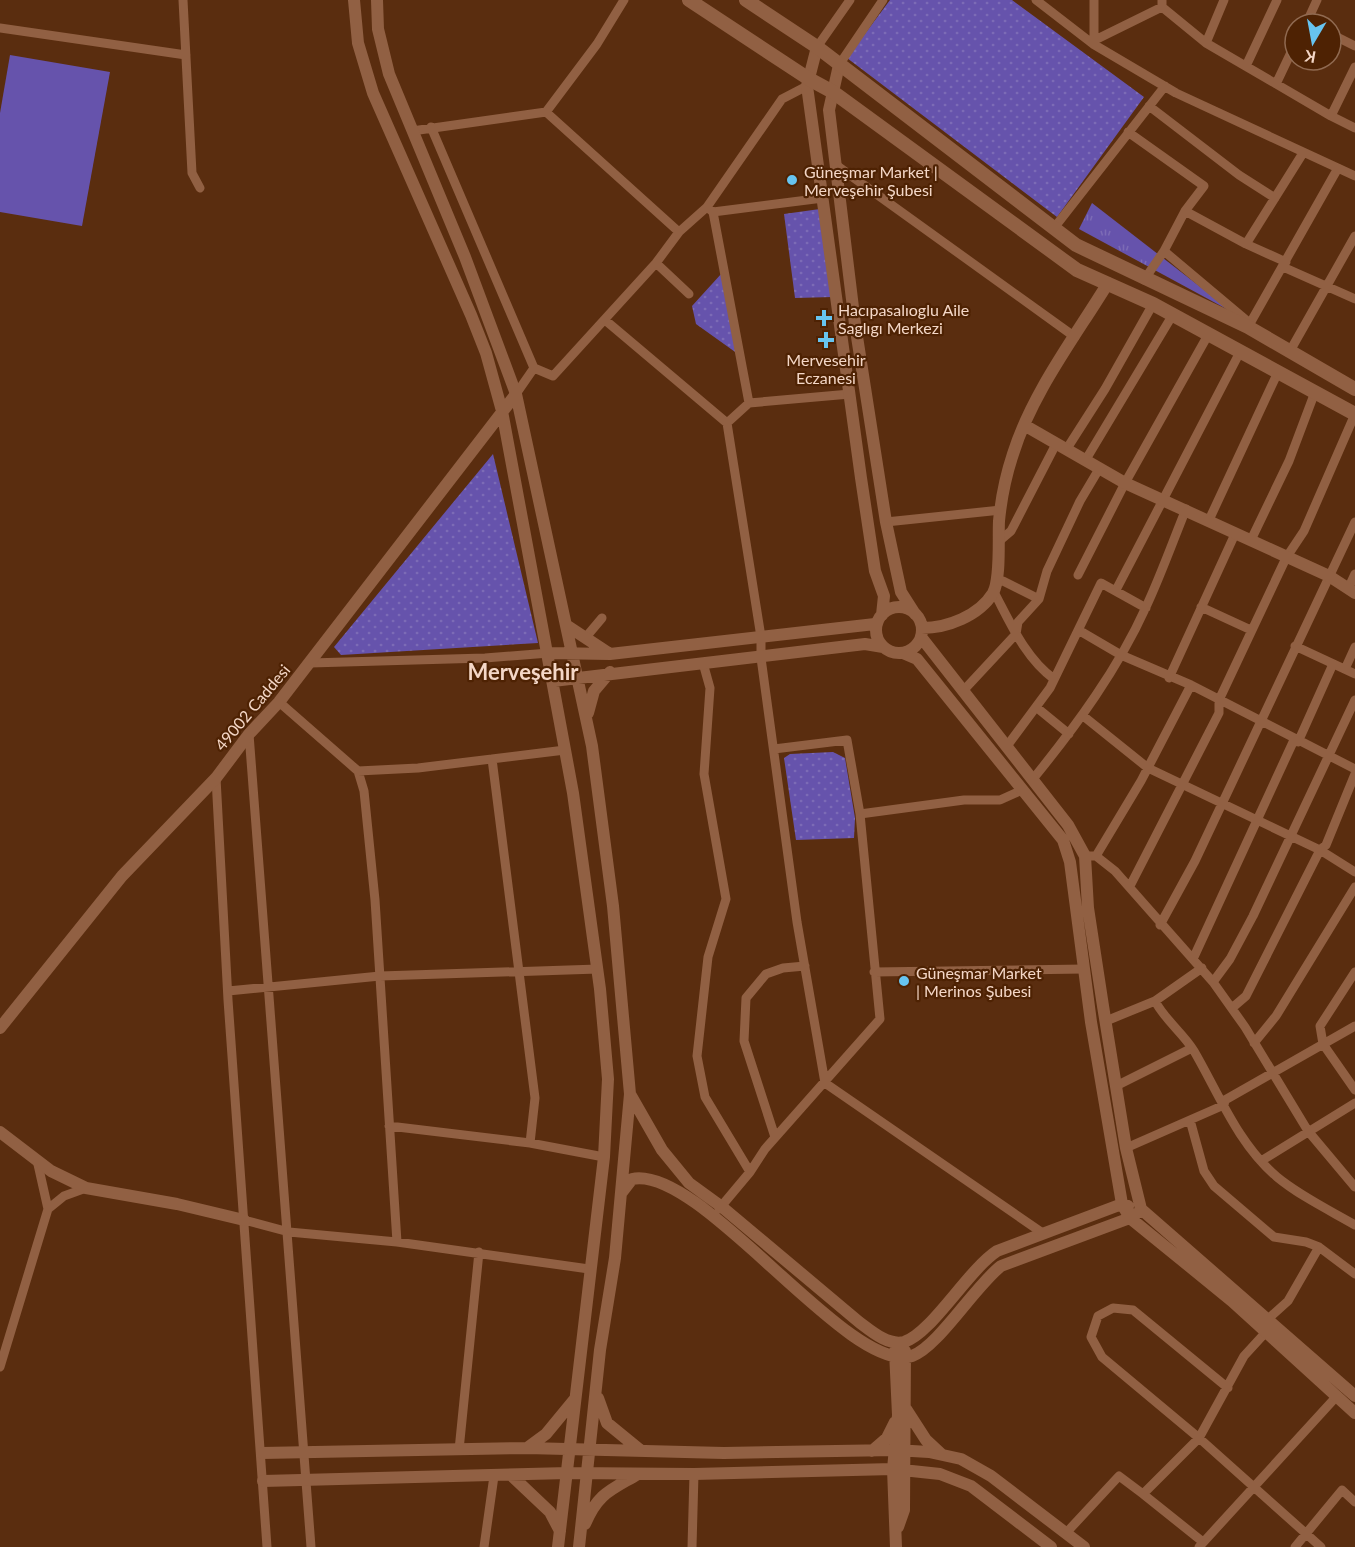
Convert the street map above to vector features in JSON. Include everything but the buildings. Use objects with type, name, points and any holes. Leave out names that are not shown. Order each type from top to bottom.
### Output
[{"type":"main road","points":[[689,0],[808,83],[833,92],[1077,270],[1153,304],[1355,414]]},
{"type":"main road","points":[[746,0],[817,47],[1076,245],[1144,280],[1247,327],[1355,389]]},
{"type":"street","points":[[183,0],[192,173],[200,188]]},
{"type":"street","points":[[354,0],[358,43],[373,93],[471,315],[486,353],[502,411],[549,653],[598,969],[608,1079],[604,1157],[558,1547]]},
{"type":"street","points":[[377,0],[378,29],[386,62],[465,257],[516,394],[587,715],[613,906],[630,1094],[621,1193],[590,1449],[585,1473],[580,1541]]},
{"type":"street","points":[[412,130],[546,112],[597,44],[624,0]]},
{"type":"street","points":[[850,0],[817,47],[808,83],[876,571],[884,596],[877,634],[883,647]]},
{"type":"street","points":[[883,0],[838,65],[829,110],[855,324],[886,522],[901,592],[915,614],[922,633],[963,691],[1090,856],[1130,886],[1160,925],[1213,982],[1275,1074],[1308,1131],[1355,1187]]},
{"type":"street","points":[[1036,0],[1094,42],[1165,86],[1355,176]]},
{"type":"street","points":[[1094,0],[1094,42]]},
{"type":"street","points":[[1206,43],[1224,0]]},
{"type":"street","points":[[1246,66],[1277,0]]},
{"type":"street","points":[[1094,42],[1162,3],[1206,43],[1355,128]]},
{"type":"street","points":[[0,28],[186,55]]},
{"type":"street","points":[[1331,116],[1355,67]]},
{"type":"street","points":[[1276,84],[1283,69]]},
{"type":"street","points":[[431,127],[534,368],[553,376],[656,263],[679,232],[710,210],[782,99],[808,83]]},
{"type":"street","points":[[1054,228],[1165,86]]},
{"type":"street","points":[[1149,106],[1239,175],[1275,198]]},
{"type":"street","points":[[546,112],[679,232]]},
{"type":"street","points":[[1128,132],[1204,186],[1185,211],[1164,250],[1144,280]]},
{"type":"street","points":[[1246,244],[1303,153]]},
{"type":"street","points":[[836,165],[1075,337]]},
{"type":"street","points":[[1247,327],[1285,265],[1338,168]]},
{"type":"street","points":[[710,210],[824,198]]},
{"type":"street","points":[[710,210],[749,402]]},
{"type":"street","points":[[1185,211],[1285,265],[1355,299]]},
{"type":"street","points":[[1290,351],[1355,236]]},
{"type":"street","points":[[1164,250],[1246,320],[1247,327]]},
{"type":"street","points":[[1345,254],[1355,259]]},
{"type":"street","points":[[656,263],[689,294]]},
{"type":"street","points":[[1054,679],[1042,670],[1016,634],[995,587],[1001,510],[1012,455],[1024,425],[1108,283]]},
{"type":"street","points":[[998,542],[1011,531],[1061,447],[1105,388],[1153,304]]},
{"type":"street","points":[[1085,461],[1172,316]]},
{"type":"street","points":[[605,320],[728,423],[761,637],[761,658],[805,966],[825,1083],[1044,1234]]},
{"type":"street","points":[[1078,575],[1125,483],[1208,335]]},
{"type":"street","points":[[1116,590],[1240,352]]},
{"type":"street","points":[[516,394],[534,368]]},
{"type":"street","points":[[1209,520],[1278,372]]},
{"type":"street","points":[[1251,540],[1289,461],[1315,392]]},
{"type":"street","name":"49002 Caddesi","points":[[0,1028],[122,876],[216,778],[249,735],[279,702],[516,394]]},
{"type":"street","points":[[728,423],[749,402],[850,394]]},
{"type":"street","points":[[1130,886],[1219,713],[1220,700],[1251,630],[1286,558],[1304,531],[1355,414]]},
{"type":"street","points":[[1024,425],[1125,483],[1186,508],[1235,534],[1329,576],[1351,591],[1355,574]]},
{"type":"street","points":[[963,691],[1016,634],[1018,622],[1039,599],[1047,571],[1080,501],[1099,469]]},
{"type":"street","points":[[1033,779],[1069,734],[1121,654],[1146,608],[1186,508]]},
{"type":"street","points":[[886,522],[1001,510]]},
{"type":"street","points":[[1160,925],[1180,891],[1355,522]]},
{"type":"street","points":[[1169,678],[1235,534]]},
{"type":"street","points":[[903,653],[914,648],[922,633],[971,615],[1003,581],[1039,599]]},
{"type":"street","points":[[1006,746],[1054,679],[1080,630],[1101,583],[1146,608]]},
{"type":"street","points":[[310,663],[485,658],[549,653],[610,654],[875,624],[895,608],[909,609],[915,614]]},
{"type":"street","points":[[1201,608],[1251,630]]},
{"type":"street","points":[[586,637],[602,618]]},
{"type":"street","points":[[566,625],[610,654]]},
{"type":"street","points":[[1080,630],[1121,654],[1220,700],[1296,741],[1355,769]]},
{"type":"street","points":[[553,681],[610,672],[761,658],[865,644],[883,647],[918,659],[1063,840],[1070,862],[1083,969],[1122,1204],[1130,1218],[1266,1332],[1355,1413]]},
{"type":"street","points":[[1295,646],[1355,674]]},
{"type":"street","points":[[1345,669],[1355,647]]},
{"type":"street","points":[[703,663],[710,688],[704,774],[726,899],[708,957],[697,1056],[705,1097],[750,1172]]},
{"type":"street","points":[[1193,959],[1256,819],[1334,664]]},
{"type":"street","points":[[587,715],[594,692],[610,672]]},
{"type":"street","points":[[1141,1209],[1126,1148],[1088,908],[1090,856],[1148,768],[1191,686]]},
{"type":"street","points":[[1213,982],[1230,959],[1253,916],[1355,700]]},
{"type":"street","points":[[279,702],[358,771],[364,790],[380,976],[397,1242]]},
{"type":"street","points":[[1036,707],[1069,734]]},
{"type":"street","points":[[1082,715],[1148,768],[1320,850],[1355,872]]},
{"type":"street","points":[[249,735],[289,1232],[311,1547]]},
{"type":"street","points":[[709,1215],[722,1207],[775,1137],[880,1019],[860,814],[847,740],[774,749]]},
{"type":"street","points":[[358,771],[418,768],[565,750]]},
{"type":"street","points":[[492,759],[535,1098],[530,1143]]},
{"type":"street","points":[[1232,1008],[1246,996],[1320,850],[1326,845],[1355,774]]},
{"type":"street","points":[[216,778],[228,991],[267,1547]]},
{"type":"street","points":[[860,814],[964,801],[1000,800],[1022,790]]},
{"type":"street","points":[[1254,1043],[1276,1016],[1355,887]]},
{"type":"street","points":[[775,1137],[744,1041],[746,998],[766,974],[783,968],[805,966]]},
{"type":"street","points":[[1106,1021],[1155,1000],[1202,968]]},
{"type":"street","points":[[228,991],[380,976],[598,969]]},
{"type":"street","points":[[874,972],[1083,969]]},
{"type":"street","points":[[1355,972],[1320,1026],[1323,1044],[1355,1090]]},
{"type":"street","points":[[1155,1000],[1164,1018],[1192,1048],[1240,1134],[1261,1161],[1286,1184],[1355,1225]]},
{"type":"street","points":[[1126,1148],[1224,1105],[1225,1100],[1275,1074],[1355,1026]]},
{"type":"street","points":[[1116,1086],[1192,1048]]},
{"type":"street","points":[[630,1094],[662,1150],[689,1183],[722,1207],[859,1322],[879,1336],[899,1342],[922,1331],[983,1260],[997,1251],[1122,1204],[1141,1209],[1355,1396]]},
{"type":"street","points":[[1261,1161],[1355,1103]]},
{"type":"street","points":[[1190,1120],[1204,1171],[1214,1186],[1274,1237],[1306,1242],[1318,1247],[1355,1274]]},
{"type":"street","points":[[389,1126],[530,1143],[604,1157]]},
{"type":"street","points":[[0,1132],[51,1171],[86,1188],[177,1204],[289,1232],[479,1252],[589,1269]]},
{"type":"street","points":[[0,1367],[48,1209],[37,1160]]},
{"type":"street","points":[[621,1193],[632,1179],[653,1178],[671,1187],[709,1215],[863,1344],[900,1358],[913,1355],[929,1345],[986,1278],[1001,1266],[1130,1218],[1141,1209]]},
{"type":"street","points":[[48,1209],[64,1196],[86,1188]]},
{"type":"street","points":[[1268,1319],[1288,1301],[1318,1247]]},
{"type":"street","points":[[459,1450],[479,1252]]},
{"type":"street","points":[[1228,1388],[1133,1310],[1113,1308],[1098,1316],[1091,1337],[1102,1357],[1199,1438],[1321,1547]]},
{"type":"street","points":[[1143,1494],[1199,1438],[1244,1356],[1266,1332]]},
{"type":"street","points":[[896,1547],[897,1528],[904,1510],[899,1470],[902,1412],[899,1342]]},
{"type":"street","points":[[596,1392],[607,1423],[641,1450]]},
{"type":"street","points":[[1067,1532],[1119,1476],[1201,1544],[1336,1397]]},
{"type":"street","points":[[527,1448],[546,1434],[574,1399]]},
{"type":"street","points":[[872,1451],[890,1433],[902,1412]]},
{"type":"street","points":[[902,1412],[942,1455]]},
{"type":"street","points":[[262,1453],[527,1448],[724,1453],[900,1450],[961,1459],[991,1476],[1084,1547]]},
{"type":"street","points":[[263,1481],[568,1473],[694,1474],[899,1470],[940,1474],[971,1486],[1051,1547]]},
{"type":"street","points":[[580,1541],[593,1504],[606,1492],[639,1473]]},
{"type":"street","points":[[692,1547],[694,1474]]},
{"type":"street","points":[[511,1475],[550,1512],[560,1531]]},
{"type":"street","points":[[484,1547],[494,1476]]},
{"type":"street","points":[[1295,1547],[1342,1490],[1355,1502]]},
{"type":"green space","points":[[890,0],[1012,0],[1144,97],[1057,217],[847,58]]},
{"type":"green space","points":[[10,55],[110,72],[82,226],[0,212],[0,113]]},
{"type":"green space","points":[[1092,203],[1234,313],[1079,229]]},
{"type":"green space","points":[[820,209],[833,297],[795,298],[784,214]]},
{"type":"green space","points":[[722,273],[738,354],[696,324],[692,306]]},
{"type":"green space","points":[[493,454],[538,643],[341,655],[334,647]]},
{"type":"green space","points":[[833,752],[845,758],[855,818],[854,838],[796,840],[784,758],[790,754]]},
{"type":"place","name":"Güneşmar Market | Merveşehir Şubesi","points":[[792,180]]},
{"type":"place","name":"Hacıpasalıoglu Aile Saglıgı Merkezi","points":[[824,318]]},
{"type":"place","name":"Mervesehir Eczanesi","points":[[826,340]]},
{"type":"place","name":"Güneşmar Market | Merinos Şubesi","points":[[904,981]]},
{"type":"district","name":"Merveşehir","points":[[523,671]]}]
